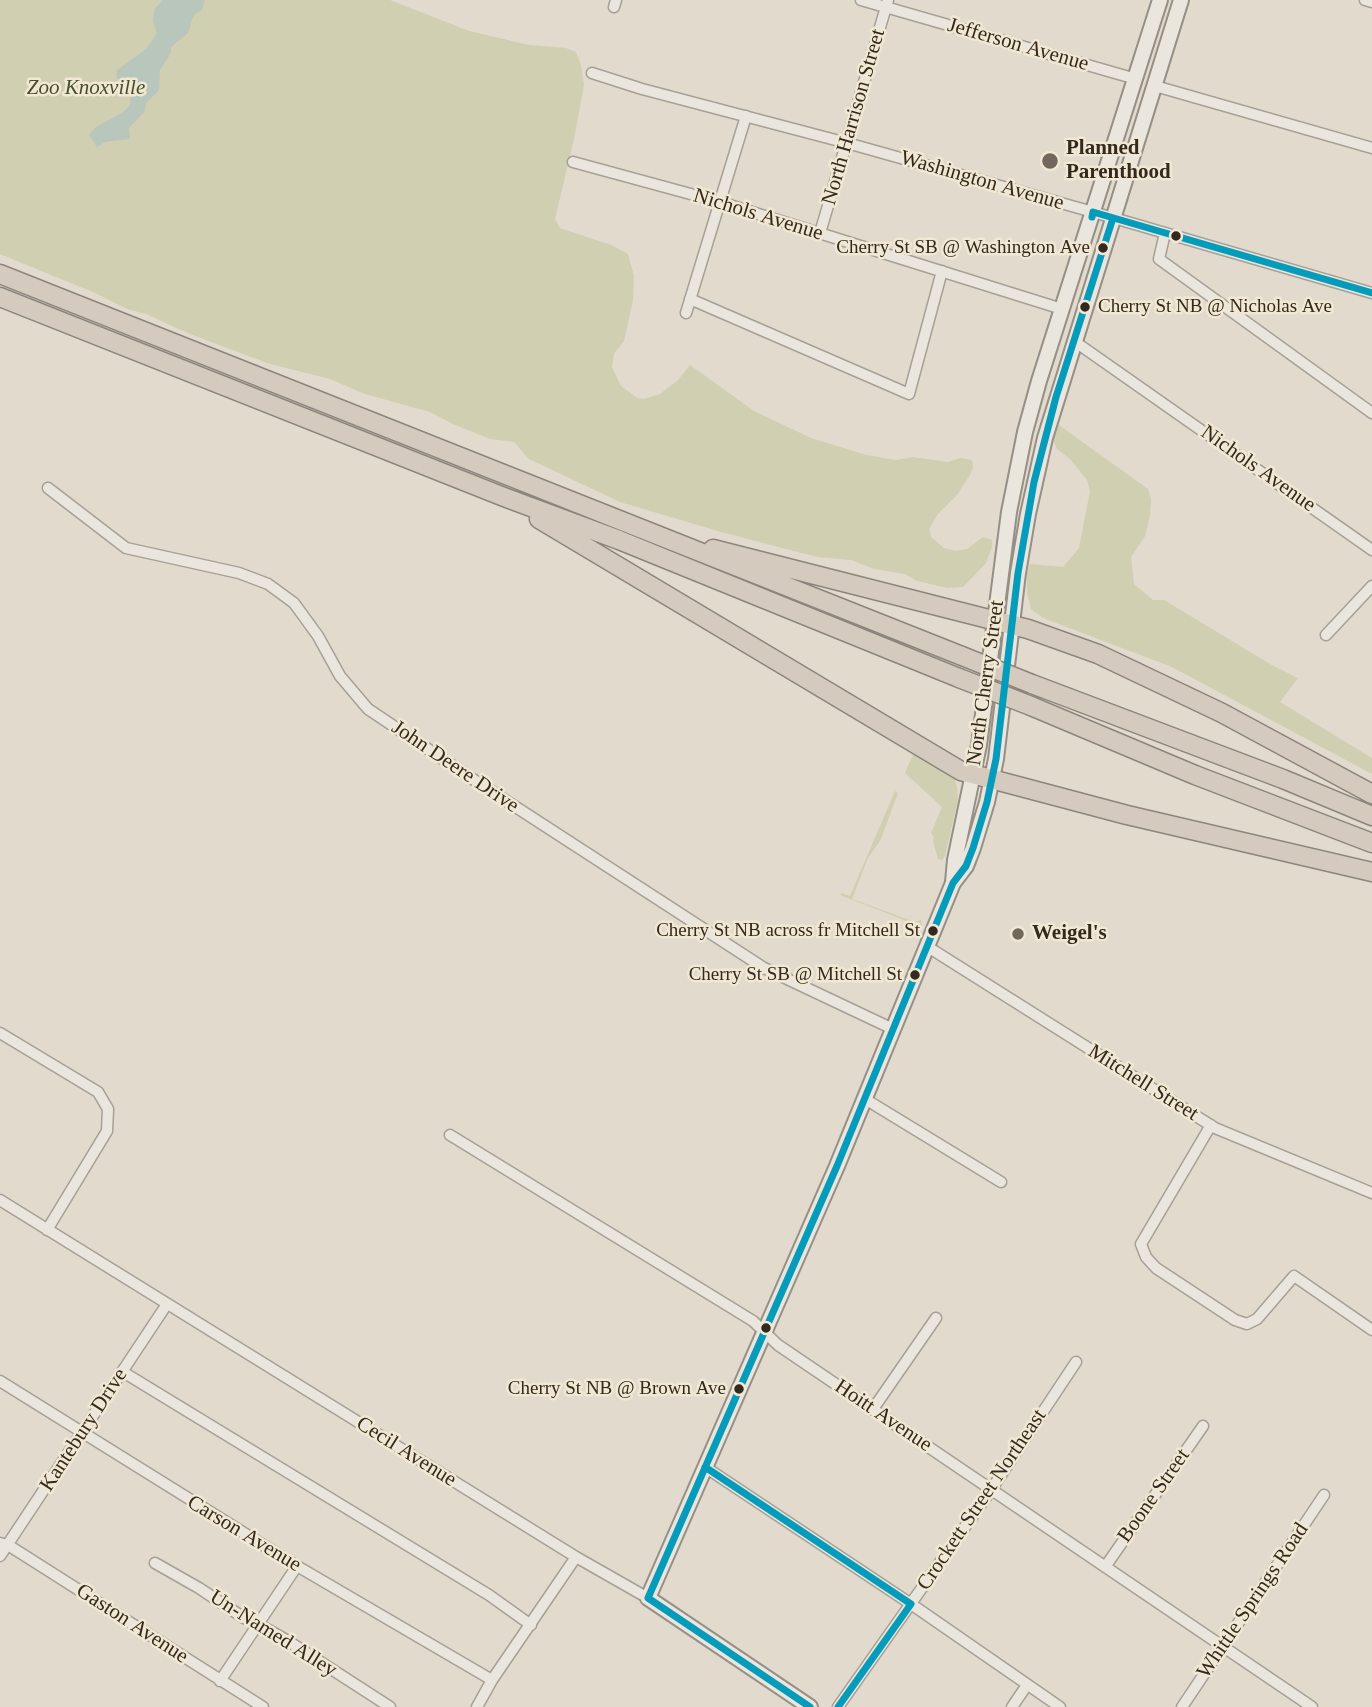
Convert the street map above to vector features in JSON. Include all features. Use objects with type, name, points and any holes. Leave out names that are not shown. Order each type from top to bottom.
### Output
[{"type":"highway","points":[[0,274],[650,534],[1372,816]]},
{"type":"highway","points":[[0,297],[503,497],[619,540],[1195,775],[1372,843]]},
{"type":"highway","points":[[503,497],[961,771],[1372,872]]},
{"type":"highway","points":[[650,534],[800,569],[1003,623],[1097,654],[1222,713],[1372,794]]},
{"type":"main road","name":"North Cherry Street","points":[[648,1598],[817,1214],[953,883],[966,866],[974,848],[991,780],[1009,512],[1018,463],[1062,309],[1160,0]]},
{"type":"main road","name":"North Cherry Street","points":[[953,883],[955,860],[1003,623],[1052,411],[1181,0]]},
{"type":"main road","name":"Cecil Avenue","points":[[648,1598],[795,1703],[810,1707]]},
{"type":"street","name":"Jefferson Avenue","points":[[861,0],[887,4],[1136,79]]},
{"type":"street","points":[[1365,0],[1372,2]]},
{"type":"street","name":"North Harrison Street","points":[[820,233],[887,4]]},
{"type":"street","name":"Washington Avenue","points":[[592,74],[1093,212],[1372,293]]},
{"type":"street","points":[[1155,86],[1372,148]]},
{"type":"street","points":[[686,313],[746,116]]},
{"type":"street","name":"Nichols Avenue","points":[[573,162],[720,202],[1062,309]]},
{"type":"street","points":[[1165,233],[1158,260],[1372,413]]},
{"type":"street","points":[[690,299],[909,394],[942,271]]},
{"type":"street","name":"Nichols Avenue","points":[[1074,341],[1372,550]]},
{"type":"street","name":"John Deere Drive","points":[[48,488],[126,548],[239,573],[268,584],[294,603],[318,636],[340,676],[369,709],[764,968],[893,1029]]},
{"type":"street","points":[[1326,635],[1372,586]]},
{"type":"street","name":"Mitchell Street","points":[[928,947],[1211,1125],[1372,1193]]},
{"type":"street","points":[[0,1033],[98,1092],[108,1110],[107,1131],[47,1230]]},
{"type":"street","points":[[865,1099],[1002,1182]]},
{"type":"street","points":[[1211,1125],[1141,1244],[1146,1257],[1156,1268],[1235,1320],[1247,1324],[1257,1319],[1294,1276],[1372,1329]]},
{"type":"street","name":"Hoitt Avenue","points":[[450,1135],[752,1321],[778,1345],[1312,1707]]},
{"type":"street","name":"Cecil Avenue","points":[[0,1200],[576,1557],[648,1598]]},
{"type":"street","name":"Kantebury Drive","points":[[0,1556],[4,1544],[82,1434],[167,1304]]},
{"type":"street","points":[[873,1409],[936,1318]]},
{"type":"street","name":"Crockett Street Northeast","points":[[838,1707],[991,1490],[1076,1362]]},
{"type":"street","points":[[123,1372],[489,1595],[531,1625]]},
{"type":"street","name":"Carson Avenue","points":[[0,1381],[297,1566],[492,1680]]},
{"type":"street","name":"Boone Street","points":[[1105,1567],[1203,1426]]},
{"type":"street","points":[[705,1467],[1060,1707]]},
{"type":"street","name":"Whittle Springs Road","points":[[1182,1707],[1324,1495]]},
{"type":"street","name":"Gaston Avenue","points":[[4,1544],[263,1707]]},
{"type":"street","points":[[477,1707],[492,1680],[576,1557]]},
{"type":"street","name":"Un-Named Alley","points":[[155,1563],[390,1707]]},
{"type":"street","points":[[220,1681],[297,1566]]},
{"type":"street","points":[[1012,1707],[1027,1685]]},
{"type":"green space","name":"Zoo Knoxville","points":[[0,0],[390,0],[469,31],[529,45],[566,48],[576,52],[584,85],[555,219],[560,228],[611,245],[628,254],[634,276],[633,300],[624,341],[614,354],[612,367],[621,386],[637,398],[644,399],[660,394],[678,380],[690,365],[754,411],[811,438],[866,455],[896,460],[913,457],[948,462],[961,458],[972,460],[970,475],[929,529],[931,537],[944,548],[955,551],[967,549],[983,537],[992,540],[986,563],[963,587],[947,588],[917,581],[905,574],[874,569],[851,560],[817,557],[721,532],[620,502],[529,459],[514,442],[490,439],[430,412],[365,394],[330,379],[267,363],[146,314],[127,309],[0,254]]},
{"type":"green space","points":[[1056,423],[1148,489],[1151,499],[1150,516],[1145,536],[1131,557],[1134,584],[1153,600],[1164,600],[1298,678],[1280,702],[1372,758],[1372,774],[1172,667],[1043,618],[1031,609],[1027,593],[1027,572],[1030,564],[1063,567],[1079,548],[1090,491],[1087,480],[1070,459],[1057,449],[1052,437]]},
{"type":"green space","points":[[915,750],[945,769],[954,778],[957,787],[958,799],[942,860],[938,859],[931,833],[942,807],[905,773]]},
{"type":"green space","points":[[895,791],[898,793],[881,839],[868,858],[852,899],[915,922],[921,920],[922,927],[840,895],[842,893],[850,896]]},
{"type":"shaded area","points":[[163,0],[205,0],[202,10],[195,14],[188,33],[171,47],[171,53],[160,70],[159,90],[146,103],[145,111],[129,128],[130,139],[105,142],[97,147],[89,135],[96,127],[125,111],[130,105],[131,90],[116,77],[117,70],[146,49],[153,40],[157,33],[153,21],[154,10]]},
{"type":"transit line","points":[[1092,217],[1093,212],[1372,293]]},
{"type":"transit line","points":[[810,1707],[648,1598],[837,1166],[953,883],[966,866],[973,848],[996,759],[1018,573],[1034,482],[1056,397],[1113,218]]},
{"type":"transit line","points":[[705,1467],[911,1604],[838,1707]]},
{"type":"place","name":"Planned Parenthood","points":[[1050,161]]},
{"type":"place","name":"Cherry St SB @ Washington Ave","points":[[1103,248]]},
{"type":"place","name":"Cherry St NB @ Nicholas Ave","points":[[1085,307]]},
{"type":"place","name":"Cherry St NB across fr Mitchell St","points":[[933,931]]},
{"type":"place","name":"Weigel's","points":[[1018,934]]},
{"type":"place","name":"Cherry St SB @ Mitchell St","points":[[915,975]]},
{"type":"place","name":"Cherry St NB @ Brown Ave","points":[[739,1389]]}]
